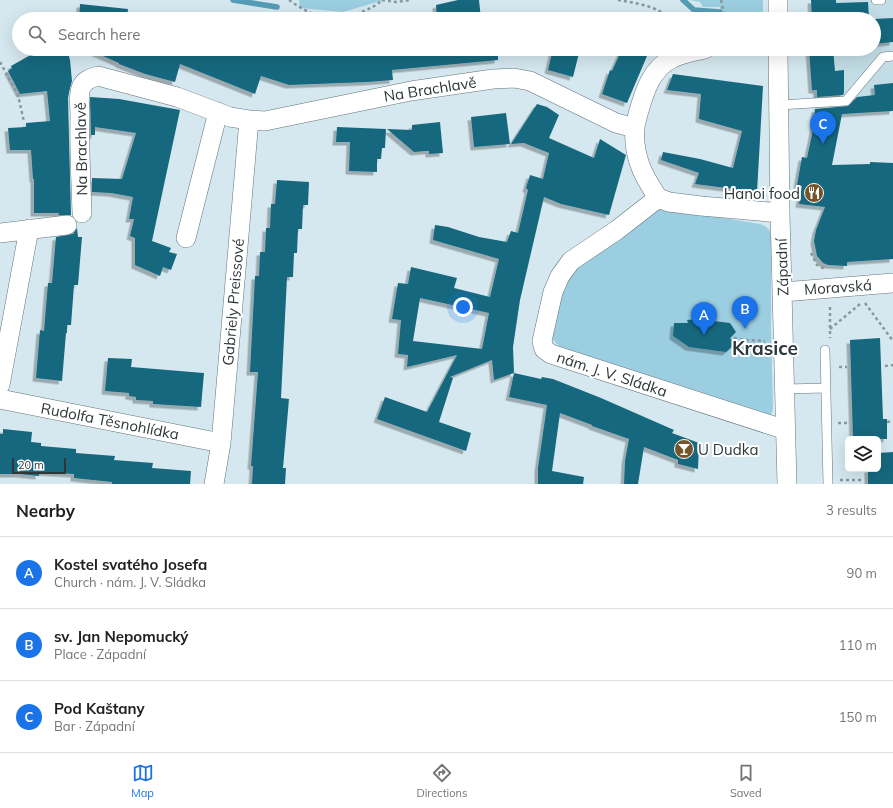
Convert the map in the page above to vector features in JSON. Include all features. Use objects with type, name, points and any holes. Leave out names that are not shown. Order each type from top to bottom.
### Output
[{"type":"street","points":[[778,0],[778,12]]},
{"type":"street","points":[[677,56],[672,58],[658,70],[648,83],[642,98],[635,128],[635,141],[640,164],[646,179],[658,198],[669,202],[780,214]]},
{"type":"street","name":"Západní","points":[[778,56],[780,214],[787,484]]},
{"type":"street","name":"Na Brachlavě","points":[[82,213],[79,134],[80,96],[81,88],[93,77],[103,77],[177,97],[230,117],[265,121],[411,91],[493,79],[514,78],[530,81],[616,123],[635,128]]},
{"type":"street","points":[[186,238],[218,112]]},
{"type":"street","name":"Gabriely Preissové","points":[[214,484],[221,443],[249,120]]},
{"type":"street","name":"nám. J. V. Sládka","points":[[658,198],[617,230],[571,262],[560,276],[553,292],[542,341],[544,349],[551,354],[786,430]]},
{"type":"street","points":[[0,233],[67,225]]},
{"type":"street","points":[[0,385],[29,229]]},
{"type":"street","name":"Moravská","points":[[783,292],[893,283]]},
{"type":"street","name":"Rudolfa Těsnohlídka","points":[[0,399],[221,443]]},
{"type":"lane","points":[[876,0],[881,0]]},
{"type":"lane","points":[[779,105],[846,101],[883,57],[893,56]]},
{"type":"lane","points":[[825,350],[828,484]]},
{"type":"lane","points":[[785,389],[826,388]]},
{"type":"path","points":[[288,0],[307,12]]},
{"type":"path","points":[[360,12],[374,6],[382,0],[396,2],[411,0]]},
{"type":"path","points":[[618,0],[654,8],[662,12]]},
{"type":"path","points":[[720,0],[723,12]]},
{"type":"path","points":[[0,62],[18,95],[24,122]]},
{"type":"path","points":[[830,330],[869,298]]},
{"type":"path","points":[[864,302],[893,341]]},
{"type":"path","points":[[734,338],[746,340]]},
{"type":"path","points":[[885,366],[893,365]]},
{"type":"path","points":[[835,367],[847,367]]},
{"type":"path","points":[[887,422],[893,421]]},
{"type":"path","points":[[836,423],[849,423]]},
{"type":"path","points":[[838,480],[864,480]]},
{"type":"shaded area","points":[[299,0],[384,0],[343,12],[300,8]]},
{"type":"shaded area","points":[[690,0],[763,0],[763,12],[720,12],[720,7],[703,7],[700,2]]},
{"type":"shaded area","points":[[811,0],[893,0],[893,110],[813,117],[809,56],[881,56],[881,12],[812,12]]},
{"type":"shaded area","points":[[668,209],[760,224],[766,227],[770,232],[773,409],[771,415],[562,349],[553,340],[551,335],[557,294],[575,268],[656,210]]},
{"type":"building","points":[[458,0],[479,0],[480,12],[436,12],[436,5]]},
{"type":"building","points":[[811,0],[836,0],[836,3],[868,2],[869,12],[812,12]]},
{"type":"building","points":[[80,4],[128,9],[128,12],[79,12]]},
{"type":"building","points":[[893,18],[893,42],[881,43],[881,19]]},
{"type":"building","points":[[29,56],[69,56],[72,81],[68,98],[71,215],[58,215],[59,213],[34,213],[34,179],[31,150],[10,150],[8,128],[26,127],[26,123],[50,121],[47,91],[20,94],[8,71],[12,68],[11,66]]},
{"type":"building","points":[[103,56],[498,56],[498,60],[392,70],[393,80],[289,85],[261,76],[255,94],[180,64],[175,82],[145,74]]},
{"type":"building","points":[[551,56],[578,56],[573,77],[548,70]]},
{"type":"building","points":[[619,56],[647,56],[627,103],[602,94],[610,70],[612,71]]},
{"type":"building","points":[[810,56],[834,56],[835,71],[844,70],[843,95],[817,97],[817,90],[812,90]]},
{"type":"building","points":[[673,74],[763,86],[757,192],[695,184],[699,173],[661,160],[663,152],[700,159],[733,168],[742,131],[699,119],[701,94],[667,90]]},
{"type":"building","points":[[893,83],[893,111],[842,114],[832,165],[870,164],[870,162],[893,163],[893,259],[847,262],[847,266],[828,265],[823,263],[817,256],[814,241],[816,230],[825,207],[799,204],[802,186],[797,185],[802,157],[807,158],[813,130],[815,109],[848,106],[857,97],[875,95],[874,85]]},
{"type":"building","points":[[90,97],[119,99],[180,110],[152,241],[171,248],[169,252],[177,254],[171,270],[163,267],[160,276],[135,265],[135,238],[130,236],[134,219],[129,219],[133,197],[111,193],[92,192],[92,178],[122,179],[136,133],[95,127],[95,135],[91,135]]},
{"type":"building","points":[[537,104],[547,107],[559,115],[549,138],[594,158],[600,139],[626,155],[609,215],[561,204],[544,197],[520,300],[513,347],[514,373],[494,380],[492,360],[450,377],[453,378],[439,422],[471,433],[466,451],[377,419],[385,397],[427,412],[457,355],[407,367],[408,355],[398,354],[401,320],[392,319],[398,283],[408,284],[411,267],[457,278],[454,288],[490,297],[499,259],[433,240],[435,225],[448,227],[479,237],[507,242],[511,231],[518,233],[528,190],[526,188],[530,175],[543,179],[549,153],[524,143],[511,144]],"holes":[[[420,298],[489,313],[482,349],[413,341]]]},
{"type":"building","points":[[506,113],[510,144],[474,147],[471,117]]},
{"type":"building","points":[[440,122],[443,153],[429,154],[429,151],[414,152],[387,129],[412,130],[412,125]]},
{"type":"building","points":[[337,127],[386,129],[385,148],[382,148],[381,159],[377,159],[377,172],[349,171],[350,142],[336,142]]},
{"type":"building","points":[[277,180],[309,182],[308,205],[303,205],[302,229],[298,229],[297,253],[294,253],[293,277],[287,277],[281,398],[289,399],[283,468],[286,468],[285,484],[252,484],[253,466],[251,466],[258,372],[250,372],[255,276],[259,276],[260,252],[265,252],[266,228],[270,228],[271,204],[275,204]]},
{"type":"building","points":[[77,228],[78,237],[82,237],[78,285],[74,285],[71,325],[67,325],[62,381],[36,378],[40,330],[44,331],[48,283],[52,283],[56,237],[73,234]]},
{"type":"building","points":[[697,319],[730,323],[736,332],[730,338],[735,344],[726,352],[689,347],[673,336],[674,323],[688,323],[687,320]]},
{"type":"building","points":[[880,338],[883,419],[887,419],[887,439],[881,439],[881,436],[853,436],[850,340]]},
{"type":"building","points":[[108,358],[132,359],[131,367],[204,373],[201,407],[153,404],[153,401],[136,400],[136,397],[129,396],[129,393],[105,391]]},
{"type":"building","points":[[514,373],[541,379],[542,377],[553,379],[674,430],[672,433],[699,443],[698,469],[678,464],[678,460],[644,447],[638,484],[624,484],[625,461],[629,439],[560,413],[552,471],[584,477],[583,484],[538,484],[538,468],[547,405],[509,397]]},
{"type":"building","points":[[3,429],[32,432],[31,442],[41,443],[41,446],[76,449],[76,453],[115,456],[114,460],[153,463],[152,468],[191,471],[190,484],[112,484],[112,482],[74,478],[74,474],[39,472],[39,476],[0,474],[0,434],[3,434]]},
{"type":"building","points":[[893,452],[893,484],[868,484],[868,472],[881,472],[881,453]]},
{"type":"waterway","points":[[233,0],[277,7]]},
{"type":"waterway","points":[[683,0],[694,10],[720,12]]},
{"type":"place","name":"Pod Kaštany","points":[[823,144]]},
{"type":"place","name":"Hanoi food","points":[[814,193]]},
{"type":"place","name":"sv. Jan Nepomucký","points":[[745,329]]},
{"type":"place","name":"Kostel svatého Josefa","points":[[704,335]]},
{"type":"place","name":"U Dudka","points":[[684,449]]},
{"type":"district","name":"Krasice","points":[[765,348]]}]
